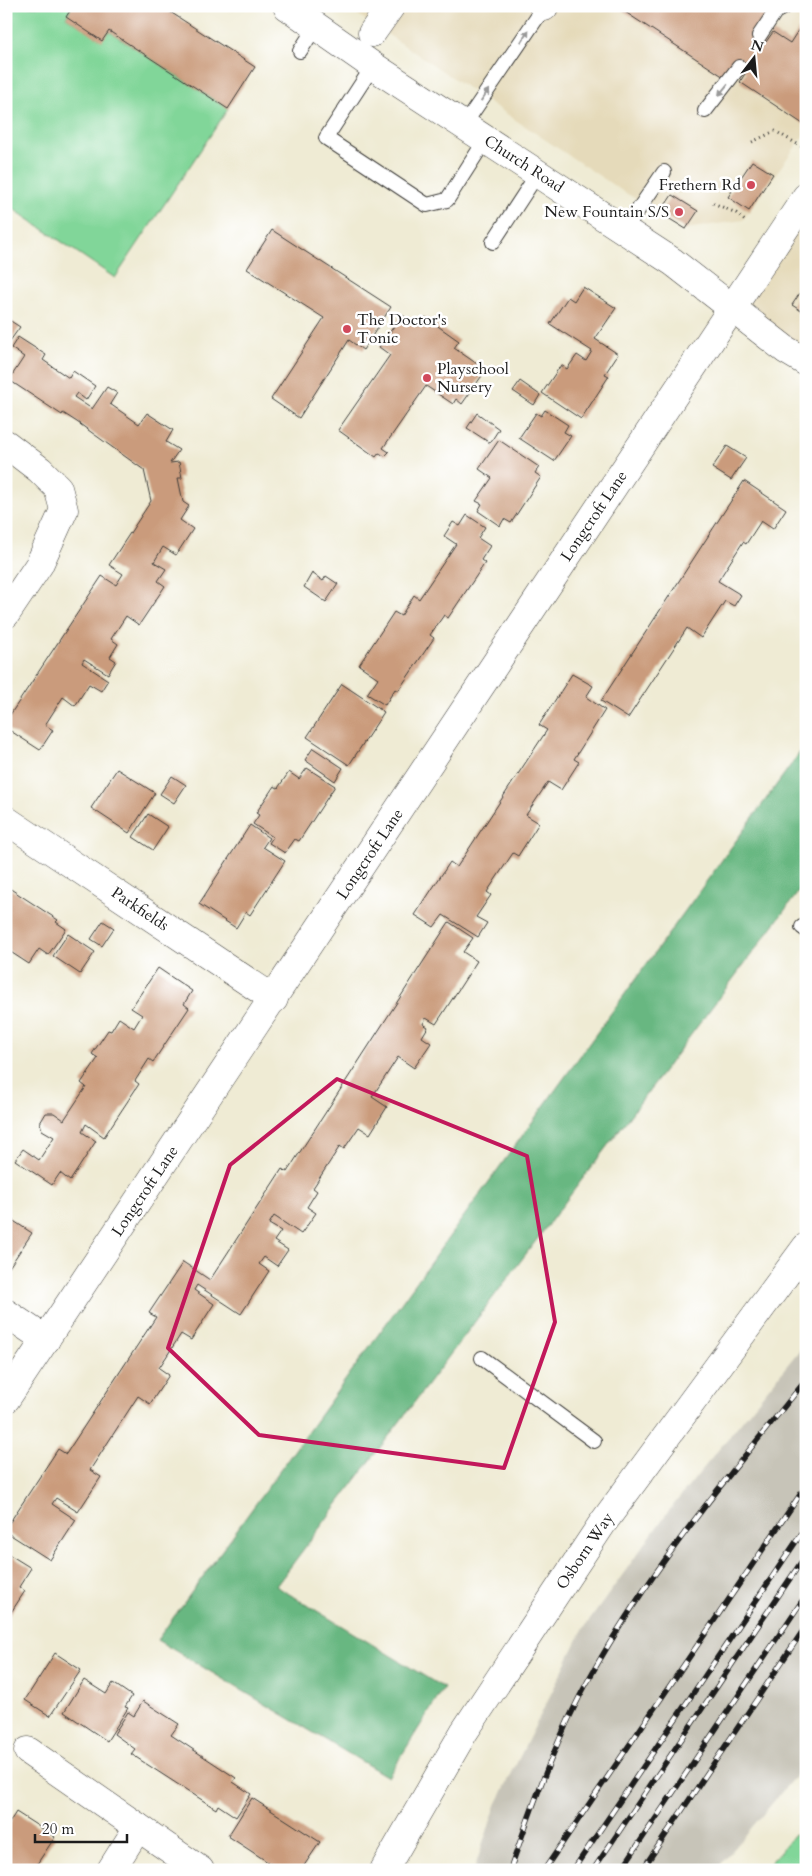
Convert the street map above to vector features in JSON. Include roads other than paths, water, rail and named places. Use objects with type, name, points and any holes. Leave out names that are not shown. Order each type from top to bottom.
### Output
[{"type":"street","name":"Church Road","points":[[287,6],[373,66],[674,262],[786,350],[806,362]]},
{"type":"street","points":[[372,33],[391,6]]},
{"type":"street","name":"Longcroft Lane","points":[[6,1399],[733,308],[778,235],[806,197]]},
{"type":"street","points":[[6,444],[40,470],[58,488],[64,510],[39,565],[6,614]]},
{"type":"street","name":"Parkfields","points":[[6,820],[274,999]]},
{"type":"street","name":"Osborn Way","points":[[384,1870],[464,1732],[602,1524],[806,1247]]},
{"type":"street","points":[[6,1313],[46,1340]]},
{"type":"street","points":[[28,1751],[200,1870]]},
{"type":"street","points":[[111,1870],[138,1827]]},
{"type":"lane","points":[[759,36],[775,12],[786,6]]},
{"type":"lane","points":[[464,125],[544,7]]},
{"type":"lane","points":[[300,51],[316,26]]},
{"type":"lane","points":[[373,66],[326,138],[427,205],[447,200],[486,140]]},
{"type":"lane","points":[[705,111],[739,67]]},
{"type":"lane","points":[[625,229],[664,172]]},
{"type":"lane","points":[[493,242],[538,173]]},
{"type":"lane","points":[[482,1358],[594,1441]]},
{"type":"railway","points":[[510,1870],[527,1821],[566,1724],[613,1637],[664,1561],[748,1451],[806,1380]]},
{"type":"railway","points":[[544,1870],[806,1486]]},
{"type":"railway","points":[[573,1870],[806,1527]]},
{"type":"railway","points":[[593,1870],[806,1555]]},
{"type":"railway","points":[[621,1870],[806,1595]]},
{"type":"railway","points":[[642,1870],[806,1626]]},
{"type":"place","name":"Frethern Rd","points":[[751,185]]},
{"type":"place","name":"New Fountain S/S","points":[[679,212]]},
{"type":"place","name":"The Doctor's Tonic","points":[[347,329]]},
{"type":"place","name":"Playschool Nursery","points":[[427,378]]}]
